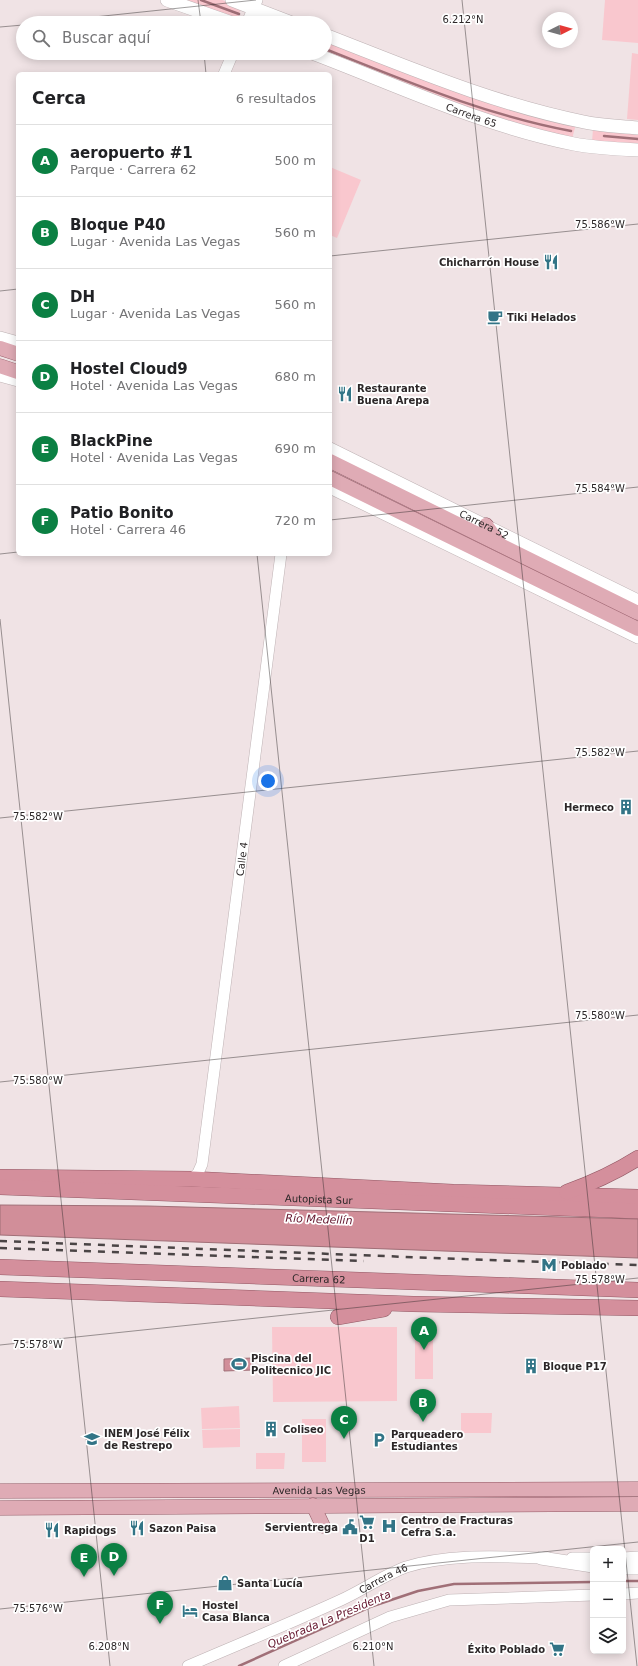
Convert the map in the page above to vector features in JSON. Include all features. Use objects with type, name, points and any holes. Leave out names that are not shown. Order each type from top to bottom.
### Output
[{"type":"highway","points":[[559,1195],[592,1183],[638,1158]]},
{"type":"highway","name":"Autopista Sur","points":[[0,1177],[170,1178],[453,1192],[638,1197]]},
{"type":"highway","points":[[121,1191],[170,1178]]},
{"type":"highway","name":"Autopista Sur","points":[[0,1187],[638,1211]]},
{"type":"highway","name":"Carrera 62","points":[[0,1267],[638,1290]]},
{"type":"highway","points":[[86,1292],[196,1275]]},
{"type":"highway","points":[[0,1289],[414,1304],[638,1308]]},
{"type":"highway","points":[[338,1317],[414,1304]]},
{"type":"main road","points":[[167,0],[212,16]]},
{"type":"main road","points":[[232,0],[256,4],[279,16]]},
{"type":"main road","points":[[332,39],[448,82],[515,105],[585,123],[638,128]]},
{"type":"main road","name":"Carrera 65","points":[[330,60],[440,103],[514,129],[574,144],[638,150]]},
{"type":"main road","points":[[0,348],[16,353]]},
{"type":"main road","points":[[0,366],[16,371]]},
{"type":"main road","name":"Carrera 52","points":[[332,462],[638,613]]},
{"type":"main road","points":[[332,479],[577,603],[638,629]]},
{"type":"main road","points":[[486,525],[500,545]]},
{"type":"main road","name":"Avenida Las Vegas","points":[[0,1492],[638,1489]]},
{"type":"main road","name":"Avenida Las Vegas","points":[[0,1508],[638,1504]]},
{"type":"main road","points":[[313,1505],[323,1526]]},
{"type":"main road","points":[[541,1558],[590,1566]]},
{"type":"main road","points":[[626,1568],[638,1568]]},
{"type":"street","points":[[250,16],[256,4]]},
{"type":"street","points":[[225,72],[230,60]]},
{"type":"street","points":[[0,337],[16,341]]},
{"type":"street","points":[[0,376],[16,380]]},
{"type":"street","name":"Carrera 52","points":[[332,449],[638,600]]},
{"type":"street","points":[[332,489],[577,603],[638,638]]},
{"type":"street","name":"Calle 4","points":[[192,1179],[198,1173],[202,1164],[281,556]]},
{"type":"street","points":[[202,1164],[210,1180]]},
{"type":"street","name":"Carrera 46","points":[[188,1666],[350,1596],[406,1567],[438,1560],[483,1557],[590,1558]]},
{"type":"street","points":[[626,1558],[638,1557]]},
{"type":"street","points":[[626,1594],[638,1593]]},
{"type":"street","points":[[284,1666],[390,1617],[449,1600],[590,1595]]},
{"type":"shaded area","points":[[178,0],[222,0],[242,7],[238,16],[222,16]]},
{"type":"shaded area","points":[[605,0],[638,0],[638,43],[602,40]]},
{"type":"shaded area","points":[[332,41],[576,124],[572,139],[499,120],[332,56]]},
{"type":"shaded area","points":[[632,53],[638,54],[638,120],[627,119]]},
{"type":"shaded area","points":[[593,128],[638,132],[638,146],[592,143]]},
{"type":"shaded area","points":[[332,168],[361,180],[337,238],[332,236]]},
{"type":"shaded area","points":[[272,1327],[397,1327],[397,1401],[273,1402]]},
{"type":"shaded area","points":[[415,1330],[433,1330],[433,1379],[415,1379]]},
{"type":"shaded area","points":[[239,1406],[240,1428],[202,1429],[201,1408]]},
{"type":"shaded area","points":[[461,1413],[492,1413],[491,1433],[461,1433]]},
{"type":"shaded area","points":[[302,1419],[326,1419],[326,1462],[302,1462]]},
{"type":"shaded area","points":[[240,1429],[240,1447],[203,1448],[202,1430]]},
{"type":"shaded area","points":[[256,1453],[285,1453],[284,1469],[256,1469]]},
{"type":"water","name":"Río Medellín","points":[[0,1205],[148,1206],[638,1219],[638,1258],[0,1235]]},
{"type":"water","name":"Piscina del Politecnico JIC","points":[[253,1358],[253,1370],[224,1371],[224,1359]]},
{"type":"waterway","points":[[201,0],[239,14]]},
{"type":"waterway","points":[[332,52],[446,96],[508,116],[571,131]]},
{"type":"waterway","points":[[604,136],[638,139]]},
{"type":"waterway","name":"Quebrada La Presidenta","points":[[626,1581],[638,1581]]},
{"type":"waterway","name":"Quebrada La Presidenta","points":[[239,1666],[370,1607],[418,1591],[454,1584],[590,1582]]},
{"type":"railway","points":[[0,1241],[638,1265]]},
{"type":"railway","points":[[0,1248],[364,1261]]},
{"type":"place","name":"Chicharrón House","points":[[551,262]]},
{"type":"place","name":"Tiki Helados","points":[[495,317]]},
{"type":"place","name":"Restaurante Buena Arepa","points":[[345,394]]},
{"type":"place","name":"Hermeco","points":[[626,807]]},
{"type":"place","name":"Poblado","points":[[549,1265]]},
{"type":"place","name":"aeropuerto #1","points":[[424,1350]]},
{"type":"place","name":"Piscina del Politecnico JIC","points":[[239,1364]]},
{"type":"place","name":"Bloque P17","points":[[531,1366]]},
{"type":"place","name":"Bloque P40","points":[[423,1422]]},
{"type":"place","name":"Coliseo","points":[[271,1429]]},
{"type":"place","name":"INEM José Félix de Restrepo","points":[[92,1439]]},
{"type":"place","name":"DH","points":[[344,1439]]},
{"type":"place","name":"Parqueadero Estudiantes","points":[[379,1440]]},
{"type":"place","name":"D1","points":[[367,1522]]},
{"type":"place","name":"Centro de Fracturas Cefra S.a.","points":[[389,1526]]},
{"type":"place","name":"Servientrega","points":[[350,1527]]},
{"type":"place","name":"Sazon Paisa","points":[[137,1528]]},
{"type":"place","name":"Rapidogs","points":[[52,1530]]},
{"type":"place","name":"Hostel Cloud9","points":[[114,1576]]},
{"type":"place","name":"BlackPine","points":[[84,1577]]},
{"type":"place","name":"Santa Lucía","points":[[225,1583]]},
{"type":"place","name":"Hostel Casa Blanca","points":[[190,1611]]},
{"type":"place","name":"Patio Bonito","points":[[160,1624]]},
{"type":"place","name":"Éxito Poblado","points":[[557,1649]]}]
